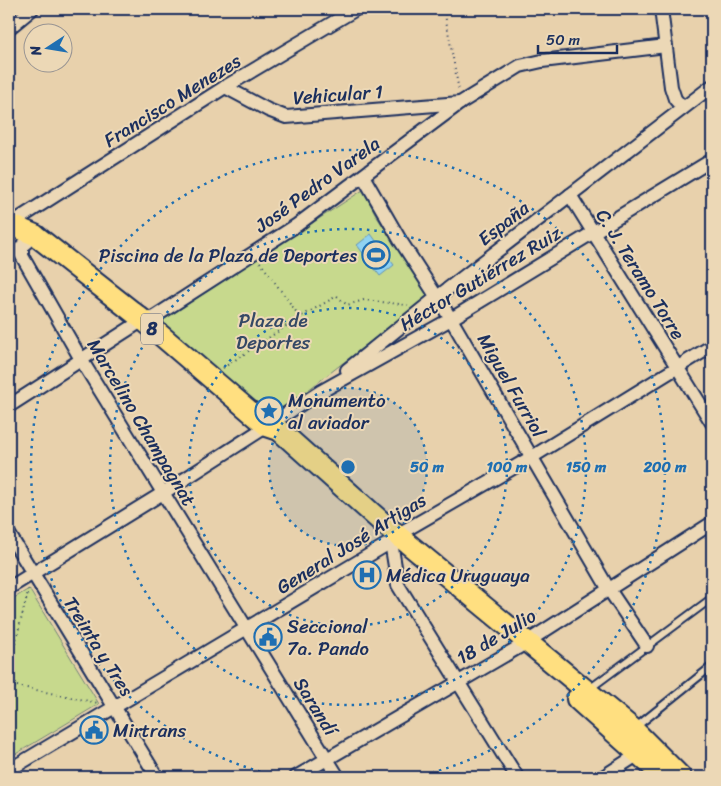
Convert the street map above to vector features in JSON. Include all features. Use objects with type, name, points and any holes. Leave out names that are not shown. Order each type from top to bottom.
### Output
[{"type":"highway","name":"8","points":[[9,224],[35,235],[143,320],[267,426],[279,430],[394,538],[523,643],[644,750],[681,777]]},
{"type":"highway","name":"8","points":[[523,643],[587,690],[633,729],[658,774]]},
{"type":"street","name":"Francisco Menezes","points":[[9,224],[354,9]]},
{"type":"street","points":[[661,9],[671,87],[675,99],[683,108]]},
{"type":"street","points":[[9,28],[29,10]]},
{"type":"street","name":"José Pedro Varela","points":[[9,406],[82,361],[143,320],[154,317],[297,225],[460,103],[520,66],[542,61],[666,46]]},
{"type":"street","name":"Vehicular 1","points":[[225,88],[286,117],[460,103]]},
{"type":"street","name":"España","points":[[320,392],[436,298],[683,108],[711,91]]},
{"type":"street","name":"Héctor Gutiérrez Ruiz","points":[[9,588],[164,493],[320,392],[451,320],[712,160]]},
{"type":"street","name":"Miguel Furriol","points":[[363,176],[451,320],[608,588],[647,646]]},
{"type":"street","name":"C. J. Teramo Torre","points":[[570,195],[712,423]]},
{"type":"street","name":"Marcelino Champagnat","points":[[35,235],[22,246],[22,256],[82,361],[247,628]]},
{"type":"street","name":"General José Artigas","points":[[9,770],[532,457],[712,346]]},
{"type":"street","name":"18 de Julio","points":[[296,777],[523,643],[712,523]]},
{"type":"street","name":"Treinta y Tres","points":[[9,534],[157,777]]},
{"type":"street","points":[[394,538],[398,585],[518,777]]},
{"type":"street","name":"Sarandí","points":[[247,628],[338,777]]},
{"type":"street","points":[[610,776],[644,750]]},
{"type":"lane","points":[[587,690],[712,598]]},
{"type":"lane","points":[[633,729],[712,666]]},
{"type":"path","points":[[444,9],[460,103]]},
{"type":"path","points":[[254,253],[300,316]]},
{"type":"path","points":[[208,376],[300,316],[337,296],[347,305],[364,300],[415,306],[423,309]]},
{"type":"path","points":[[18,686],[9,669],[33,574]]},
{"type":"path","points":[[9,691],[18,686],[115,707]]},
{"type":"green space","name":"Plaza de Deportes","points":[[363,190],[377,217],[429,296],[267,422],[154,326]]},
{"type":"green space","points":[[29,589],[99,704],[9,758],[9,601]]},
{"type":"water","name":"Piscina de la Plaza de Deportes","points":[[371,234],[394,265],[380,276],[357,245]]},
{"type":"place","name":"Piscina de la Plaza de Deportes","points":[[376,255]]},
{"type":"place","name":"Monumento al aviador","points":[[269,411]]},
{"type":"place","name":"Médica Uruguaya","points":[[367,575]]},
{"type":"place","name":"Seccional 7a. Pando","points":[[268,637]]},
{"type":"place","name":"Mirtrans","points":[[94,730]]}]
